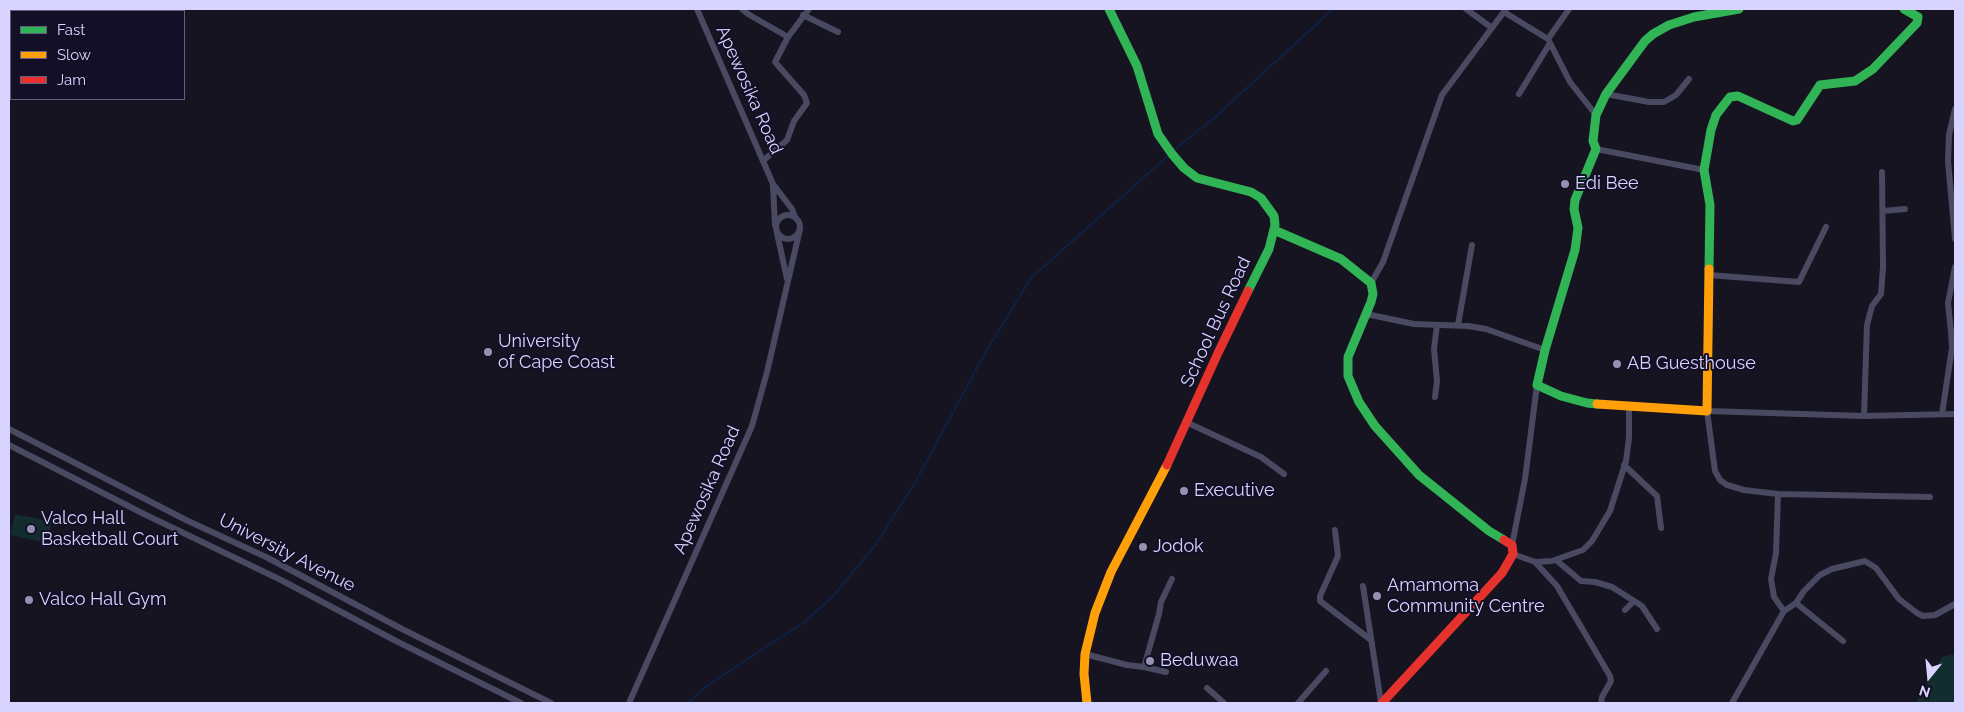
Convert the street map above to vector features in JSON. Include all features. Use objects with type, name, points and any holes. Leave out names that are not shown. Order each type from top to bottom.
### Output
[{"type":"street","name":"Apewosika Road","points":[[697,9],[773,184],[792,209],[795,217]]},
{"type":"street","points":[[742,9],[788,37]]},
{"type":"street","points":[[764,160],[787,140],[794,122],[807,103],[797,86],[775,62],[788,37],[809,9]]},
{"type":"street","points":[[1109,9],[1137,66],[1158,134],[1184,168],[1197,178],[1251,192],[1261,198],[1274,216],[1274,230],[1340,259],[1358,271],[1371,283],[1373,294],[1348,357],[1347,367],[1348,376],[1367,415],[1419,475],[1513,550],[1535,562],[1557,586],[1610,676],[1611,680],[1601,703]]},
{"type":"street","points":[[1466,9],[1492,28]]},
{"type":"street","points":[[1519,94],[1569,9]]},
{"type":"street","points":[[1381,703],[1502,574],[1513,550],[1525,479],[1537,385],[1545,350],[1575,250],[1578,228],[1574,209],[1575,200],[1596,149],[1593,141],[1596,115],[1606,94],[1645,41],[1653,34],[1668,25],[1694,17],[1739,9]]},
{"type":"street","points":[[1904,9],[1915,14],[1918,18],[1917,23],[1873,69],[1855,81],[1820,85],[1797,120],[1793,121],[1738,96],[1730,97],[1716,114],[1704,170],[1710,205],[1707,411],[1715,472],[1720,480],[1727,485],[1744,490],[1778,494],[1930,498]]},
{"type":"street","points":[[1371,283],[1384,262],[1442,94],[1505,10],[1549,41],[1570,82],[1596,115]]},
{"type":"street","points":[[803,15],[838,32]]},
{"type":"street","points":[[1606,94],[1649,102],[1664,102],[1676,95],[1688,79]]},
{"type":"street","points":[[1955,109],[1949,135],[1948,161],[1955,239]]},
{"type":"street","points":[[1596,149],[1704,170]]},
{"type":"street","points":[[1864,416],[1867,325],[1872,306],[1881,294],[1883,267],[1882,172]]},
{"type":"street","name":"Apewosika Road","points":[[773,184],[774,215],[787,283]]},
{"type":"street","points":[[1883,210],[1905,210]]},
{"type":"street","points":[[789,215],[795,217],[800,229],[796,235],[787,238],[781,236],[776,229],[777,221],[782,216],[789,215]]},
{"type":"street","points":[[1709,275],[1799,282],[1826,227]]},
{"type":"street","name":"Apewosika Road","points":[[629,702],[752,426],[767,372],[800,229]]},
{"type":"street","name":"School Bus Road","points":[[1087,703],[1084,674],[1090,628],[1112,572],[1132,531],[1162,478],[1188,424],[1218,353],[1269,249],[1274,230]]},
{"type":"street","points":[[1458,325],[1472,245]]},
{"type":"street","points":[[1942,414],[1952,348],[1953,332],[1948,303],[1955,267]]},
{"type":"street","points":[[1366,314],[1414,324],[1458,325],[1486,329],[1545,350]]},
{"type":"street","points":[[1435,397],[1434,349],[1437,325]]},
{"type":"street","points":[[1537,385],[1561,396],[1587,403],[1629,407],[1864,416],[1955,414]]},
{"type":"street","points":[[1535,562],[1556,560],[1583,550],[1592,541],[1610,511],[1624,465],[1629,438],[1629,407]]},
{"type":"street","points":[[1188,424],[1261,457],[1284,474]]},
{"type":"street","name":"University Avenue","points":[[9,429],[186,520],[266,557],[402,629],[551,703]]},
{"type":"street","name":"University Avenue","points":[[9,445],[521,703]]},
{"type":"street","points":[[1624,465],[1657,496],[1661,528]]},
{"type":"street","points":[[1778,494],[1776,553],[1771,579],[1774,597],[1784,611]]},
{"type":"street","points":[[1335,530],[1338,556],[1320,596],[1320,601],[1371,640]]},
{"type":"street","points":[[1556,560],[1581,581],[1595,582],[1612,587],[1642,606],[1657,629]]},
{"type":"street","points":[[1732,703],[1784,611],[1796,602],[1820,575],[1832,569],[1865,561],[1876,568],[1899,599],[1923,616],[1935,615],[1955,604]]},
{"type":"street","points":[[1144,666],[1160,614],[1161,602],[1172,579]]},
{"type":"street","points":[[1363,586],[1381,703]]},
{"type":"street","points":[[1625,610],[1634,602]]},
{"type":"street","points":[[1796,602],[1843,641]]},
{"type":"street","points":[[1086,654],[1127,666],[1144,666],[1166,672]]},
{"type":"street","points":[[1298,703],[1326,671]]},
{"type":"street","points":[[1207,688],[1224,703]]},
{"type":"green space","name":"Valco Hall Basketball Court","points":[[15,514],[52,522],[47,543],[10,535]]},
{"type":"green space","points":[[1955,654],[1955,703],[1916,703],[1942,657]]},
{"type":"waterway","points":[[1173,151],[1214,118],[1333,9]]},
{"type":"waterway","points":[[688,703],[708,685],[806,621],[834,595],[876,544],[916,481],[985,353],[1031,278],[1170,154]]},
{"type":"traffic: fast","points":[[1109,9],[1137,66],[1158,134],[1172,154],[1184,168],[1197,178],[1251,192],[1261,198],[1274,216],[1275,225],[1269,249],[1248,291]]},
{"type":"traffic: fast","points":[[1597,404],[1561,396],[1537,385],[1545,350],[1575,250],[1578,228],[1574,209],[1575,200],[1596,149],[1593,141],[1596,115],[1606,94],[1645,41],[1653,34],[1669,25],[1694,17],[1739,9]]},
{"type":"traffic: fast","points":[[1709,269],[1710,205],[1704,170],[1711,130],[1716,115],[1730,97],[1738,96],[1793,121],[1797,120],[1820,85],[1855,81],[1873,69],[1917,23],[1918,17],[1904,9]]},
{"type":"traffic: fast","points":[[1274,230],[1341,259],[1371,283],[1373,294],[1371,302],[1348,357],[1348,376],[1359,402],[1375,426],[1419,475],[1489,531],[1504,540]]},
{"type":"traffic: slow","points":[[1597,404],[1707,411],[1709,269]]},
{"type":"traffic: slow","points":[[1087,703],[1084,674],[1085,654],[1095,613],[1111,572],[1167,465]]},
{"type":"traffic: jam","points":[[1167,465],[1248,291]]},
{"type":"traffic: jam","points":[[1382,703],[1502,573],[1513,554],[1512,545],[1504,540]]},
{"type":"place","name":"Edi Bee","points":[[1565,184]]},
{"type":"place","name":"University of Cape Coast","points":[[488,352]]},
{"type":"place","name":"AB Guesthouse","points":[[1617,364]]},
{"type":"place","name":"Executive","points":[[1184,491]]},
{"type":"place","name":"Valco Hall Basketball Court","points":[[31,529]]},
{"type":"place","name":"Jodok","points":[[1143,547]]},
{"type":"place","name":"Amamoma Community Centre","points":[[1377,596]]},
{"type":"place","name":"Valco Hall Gym","points":[[29,600]]},
{"type":"place","name":"Beduwaa","points":[[1150,661]]}]
